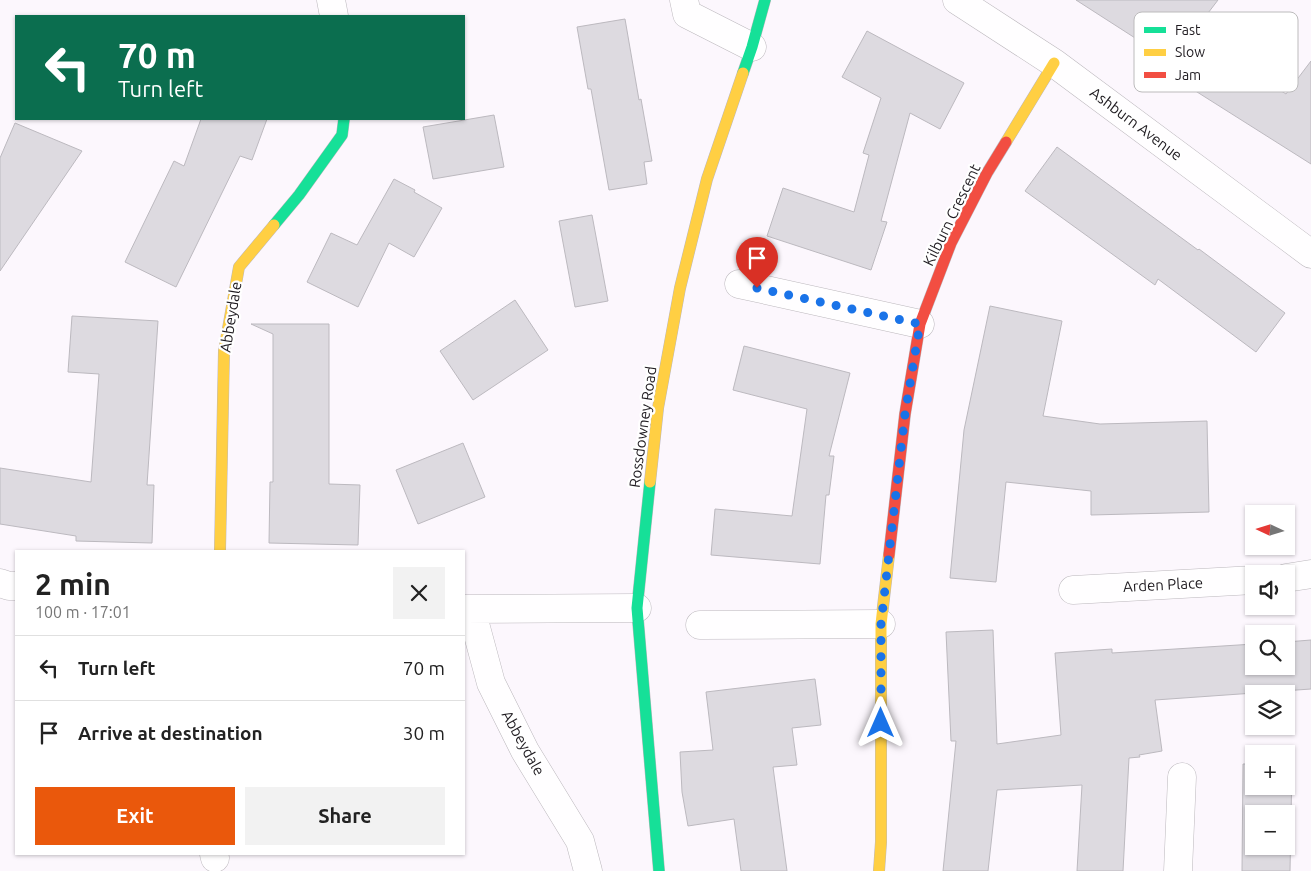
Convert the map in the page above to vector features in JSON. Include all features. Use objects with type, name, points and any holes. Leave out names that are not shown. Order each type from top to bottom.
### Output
[{"type":"street","points":[[332,0],[334,15]]},
{"type":"street","points":[[684,0],[687,14],[752,47]]},
{"type":"street","name":"Rossdowney Road","points":[[659,871],[637,608],[658,408],[680,288],[707,179],[752,47],[765,0]]},
{"type":"street","name":"Ashburn Avenue","points":[[957,0],[1054,63],[1311,254]]},
{"type":"street","name":"Kilburn Crescent","points":[[879,871],[881,832],[881,624],[905,414],[920,324],[951,243],[987,173],[1054,63]]},
{"type":"street","name":"Abbeydale","points":[[220,550],[224,351],[239,267],[299,195],[342,134],[344,120]]},
{"type":"street","points":[[739,284],[920,324]]},
{"type":"street","points":[[1295,577],[1311,574]]},
{"type":"street","name":"Arden Place","points":[[1073,590],[1245,580]]},
{"type":"street","points":[[0,583],[15,586]]},
{"type":"street","name":"Abbeydale","points":[[588,871],[580,840],[525,751],[491,683],[467,609],[637,608]]},
{"type":"street","points":[[700,625],[881,624]]},
{"type":"street","points":[[1178,871],[1182,777]]},
{"type":"building","points":[[1076,0],[1218,0],[1209,12],[1134,12],[1134,37]]},
{"type":"building","points":[[625,19],[652,161],[644,162],[647,184],[609,190],[591,89],[588,89],[577,27]]},
{"type":"building","points":[[867,31],[964,83],[940,129],[910,113],[881,221],[887,222],[871,270],[767,236],[783,188],[854,212],[869,155],[863,153],[881,98],[842,77]]},
{"type":"building","points":[[1311,61],[1311,164],[1197,92],[1283,92],[1286,94],[1288,92],[1298,92],[1298,78]]},
{"type":"building","points":[[494,115],[504,167],[433,179],[423,127]]},
{"type":"building","points":[[201,120],[267,120],[252,160],[240,156],[176,287],[125,262],[174,161],[184,166]]},
{"type":"building","points":[[15,123],[82,151],[0,271],[0,158]]},
{"type":"building","points":[[1057,147],[1285,313],[1256,352],[1158,279],[1155,285],[1025,191]]},
{"type":"building","points":[[394,179],[442,208],[414,257],[389,243],[358,307],[307,282],[331,233],[357,245]]},
{"type":"building","points":[[592,215],[608,301],[575,307],[559,221]]},
{"type":"building","points":[[515,300],[548,350],[473,400],[440,351]]},
{"type":"building","points":[[990,306],[1062,321],[1043,416],[1100,424],[1207,421],[1209,512],[1091,515],[1091,491],[1006,482],[996,582],[950,578],[964,430]]},
{"type":"building","points":[[72,316],[158,321],[147,485],[154,485],[152,543],[76,541],[76,536],[0,524],[0,468],[91,482],[99,374],[68,372]]},
{"type":"building","points":[[251,324],[329,324],[329,484],[360,485],[358,545],[269,543],[270,482],[273,482],[273,334]]},
{"type":"building","points":[[744,346],[850,373],[829,456],[834,456],[829,495],[826,495],[820,564],[711,555],[715,509],[792,516],[807,409],[733,390]]},
{"type":"building","points":[[463,443],[485,497],[418,524],[396,470]]},
{"type":"building","points":[[993,630],[997,744],[1061,735],[1055,653],[1112,649],[1112,653],[1245,645],[1245,675],[1295,675],[1295,641],[1311,640],[1311,689],[1295,690],[1295,685],[1245,685],[1245,694],[1155,700],[1162,751],[1129,758],[1123,871],[1077,871],[1082,785],[997,790],[988,871],[943,871],[956,741],[951,741],[946,632]]},
{"type":"building","points":[[815,679],[821,725],[792,728],[797,765],[773,767],[787,871],[741,871],[734,819],[688,826],[682,792],[680,752],[713,750],[706,692]]},
{"type":"building","points":[[1243,764],[1245,764],[1245,795],[1291,795],[1291,805],[1245,805],[1245,855],[1290,855],[1290,871],[1242,871]]},
{"type":"traffic: fast","points":[[743,73],[765,0]]},
{"type":"traffic: fast","points":[[274,225],[299,195],[342,135],[344,120]]},
{"type":"traffic: fast","points":[[650,482],[637,608],[659,871]]},
{"type":"traffic: slow","points":[[1006,142],[1054,63]]},
{"type":"traffic: slow","points":[[650,482],[658,408],[680,288],[707,179],[743,73]]},
{"type":"traffic: slow","points":[[220,550],[224,351],[239,267],[274,225]]},
{"type":"traffic: slow","points":[[879,871],[881,842],[881,624],[889,555]]},
{"type":"traffic: jam","points":[[889,555],[905,414],[920,324],[951,243],[987,173],[1006,142]]},
{"type":"route","points":[[757,288],[920,324],[905,414],[881,624],[881,723]]}]
